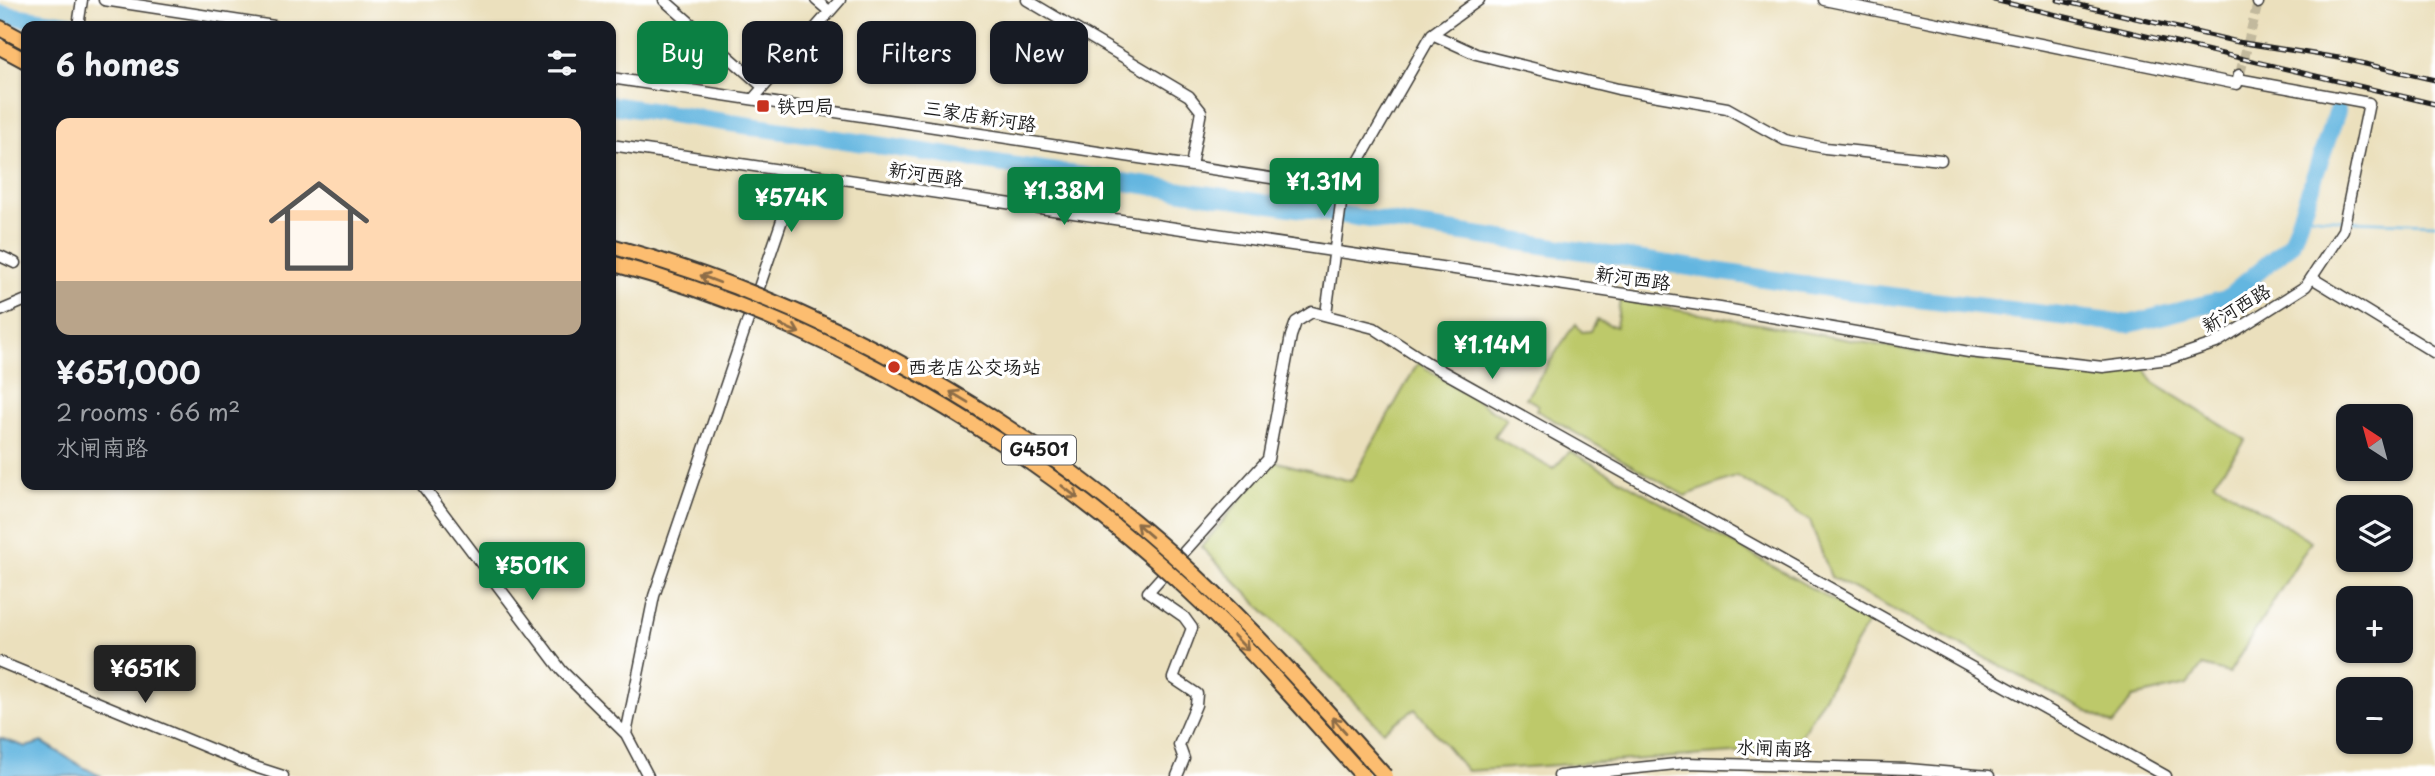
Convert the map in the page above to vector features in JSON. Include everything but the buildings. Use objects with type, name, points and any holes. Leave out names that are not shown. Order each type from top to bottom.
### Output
[{"type":"highway","points":[[0,28],[21,39]]},
{"type":"highway","points":[[0,47],[21,57]]},
{"type":"highway","name":"G4501","points":[[616,248],[699,274],[850,337],[905,365],[1020,436],[1127,516],[1195,575],[1259,638],[1385,776]]},
{"type":"highway","name":"G4501","points":[[616,265],[694,289],[841,351],[1011,449],[1068,490],[1185,587],[1257,660],[1363,776]]},
{"type":"street","points":[[79,21],[82,0]]},
{"type":"street","points":[[104,0],[241,21]]},
{"type":"street","points":[[664,0],[762,86]]},
{"type":"street","points":[[816,0],[829,11]]},
{"type":"street","points":[[753,99],[840,0]]},
{"type":"street","points":[[1027,0],[1189,96],[1201,111],[1191,166]]},
{"type":"street","points":[[1326,314],[1343,189],[1432,34],[1479,0]]},
{"type":"street","name":"新河西路","points":[[616,146],[1720,308],[1969,352],[2103,367],[2169,359],[2216,343],[2306,286],[2343,230],[2369,103],[2239,77],[2237,84],[1824,0]]},
{"type":"street","points":[[1432,34],[1476,54],[1618,89],[1727,108],[1785,140],[1825,148],[1941,160]]},
{"type":"street","points":[[0,54],[21,58]]},
{"type":"street","name":"三家店新河路","points":[[616,79],[1343,189]]},
{"type":"street","points":[[626,734],[653,596],[798,173]]},
{"type":"street","points":[[0,256],[15,262]]},
{"type":"street","points":[[2312,278],[2435,353]]},
{"type":"street","points":[[0,311],[21,302]]},
{"type":"street","points":[[1177,776],[1184,759],[1179,745],[1196,705],[1197,694],[1173,678],[1192,628],[1184,617],[1148,592],[1268,459],[1296,322],[1312,312],[1374,328],[1426,362],[2166,776]]},
{"type":"street","points":[[426,490],[562,671],[626,734],[648,776]]},
{"type":"street","points":[[0,662],[252,766],[283,776]]},
{"type":"street","name":"水闸南路","points":[[1559,776],[1686,763],[1908,769],[1989,776]]},
{"type":"green space","points":[[1620,300],[1948,357],[2103,372],[2144,367],[2154,383],[2246,440],[2214,482],[2311,541],[2229,673],[2202,666],[2187,685],[2133,697],[2113,725],[1831,577],[1810,521],[1737,476],[1685,496],[1536,410],[1538,405],[1526,398],[1568,334],[1576,324],[1582,332],[1591,331],[1597,320],[1616,327]]},
{"type":"green space","points":[[1418,363],[1506,419],[1494,436],[1553,469],[1570,451],[1869,621],[1793,749],[1467,771],[1415,709],[1383,731],[1201,547],[1273,461],[1351,481]]},
{"type":"water","points":[[0,738],[26,747],[42,742],[102,776],[0,776]]},
{"type":"waterway","points":[[0,14],[46,21]]},
{"type":"waterway","points":[[616,106],[1849,291],[2129,324],[2226,299],[2291,244],[2337,111]]},
{"type":"waterway","points":[[2301,215],[2343,220]]},
{"type":"waterway","points":[[2349,221],[2435,224]]},
{"type":"tunnel","points":[[2240,74],[2258,3]]},
{"type":"railway","points":[[1994,0],[2435,104]]},
{"type":"railway","points":[[2058,0],[2238,42],[2339,58],[2435,80]]},
{"type":"place","name":"铁四局","points":[[763,106]]},
{"type":"place","name":"西老店公交场站","points":[[894,367]]}]
